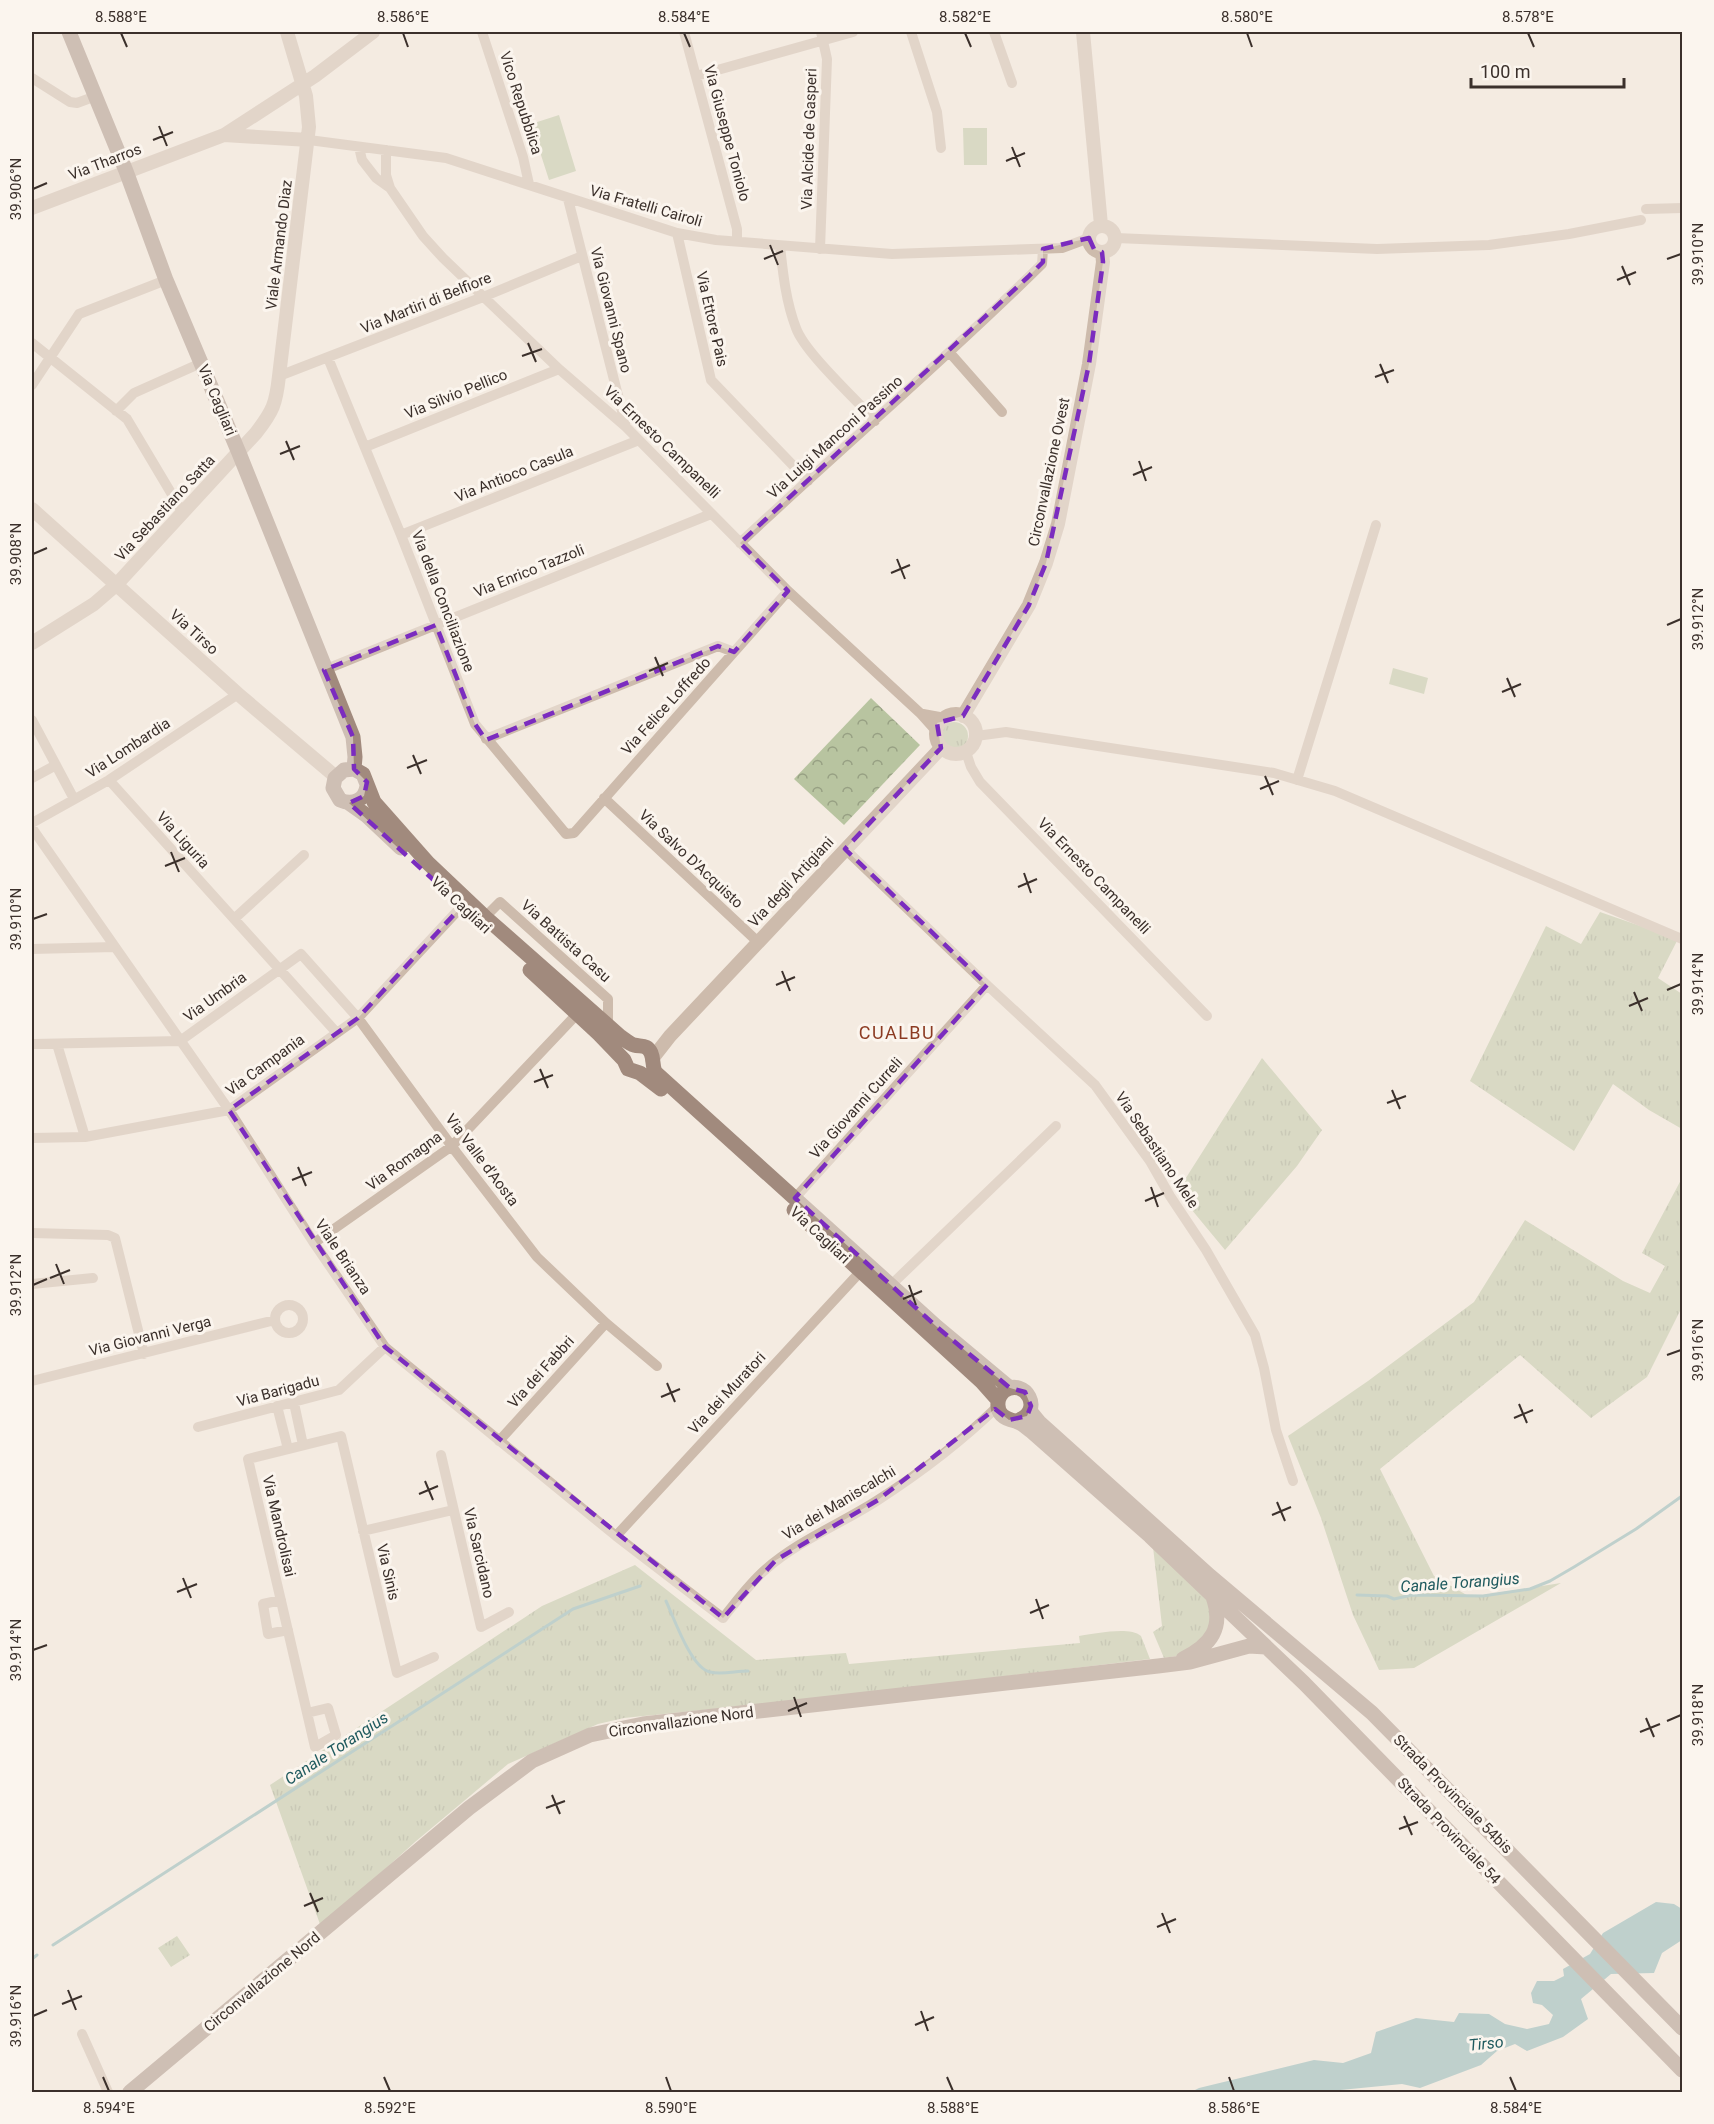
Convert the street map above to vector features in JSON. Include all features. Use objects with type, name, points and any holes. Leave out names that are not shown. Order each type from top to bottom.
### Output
[{"type":"main road","name":"Via Cagliari","points":[[73,33],[166,280],[239,453],[352,737],[354,770]]},
{"type":"main road","points":[[344,770],[354,770],[363,774],[367,786],[364,796],[349,803],[340,800],[334,792],[334,783],[336,777],[344,770]]},
{"type":"main road","name":"Via Cagliari","points":[[367,786],[374,802],[402,835],[485,917],[608,1026],[649,1050],[648,1066],[680,1106],[982,1382],[998,1403],[1001,1415],[1031,1431],[1208,1585]]},
{"type":"main road","name":"Via Cagliari","points":[[349,803],[366,815],[577,1014],[624,1060],[628,1069],[648,1066],[936,1328],[1010,1388],[1021,1389],[1029,1396],[1030,1411],[1208,1585]]},
{"type":"main road","points":[[624,1060],[627,1049],[637,1045]]},
{"type":"main road","points":[[998,1403],[1001,1395],[1010,1388]]},
{"type":"main road","points":[[1012,1421],[1027,1416],[1030,1411]]},
{"type":"main road","name":"Strada Provinciale 54","points":[[1208,1585],[1266,1647],[1683,2070]]},
{"type":"main road","name":"Circonvallazione Nord","points":[[1174,1663],[1198,1650],[1215,1631],[1218,1614],[1208,1585]]},
{"type":"main road","name":"Strada Provinciale 54bis","points":[[1208,1585],[1319,1669],[1372,1713],[1421,1760],[1683,2028]]},
{"type":"main road","name":"Circonvallazione Nord","points":[[130,2092],[469,1808],[532,1761],[590,1735],[643,1724],[1190,1662],[1249,1646],[1266,1647]]},
{"type":"street","name":"Viale Armando Diaz","points":[[239,453],[272,412],[276,400],[309,140],[304,84],[287,32]]},
{"type":"street","name":"Via Tharros","points":[[32,208],[224,135],[304,84],[373,32]]},
{"type":"street","name":"Vico Repubblica","points":[[482,32],[523,157],[529,184]]},
{"type":"street","name":"Via Giuseppe Toniolo","points":[[684,32],[737,229],[737,242]]},
{"type":"street","points":[[696,76],[822,36],[853,32]]},
{"type":"street","points":[[911,32],[937,112],[941,148]]},
{"type":"street","points":[[994,32],[1012,83]]},
{"type":"street","points":[[1083,32],[1101,225]]},
{"type":"street","name":"Via Alcide de Gasperi","points":[[820,249],[827,59],[822,36]]},
{"type":"street","points":[[32,78],[70,102],[77,103],[96,96]]},
{"type":"street","points":[[246,121],[243,130],[250,137]]},
{"type":"street","name":"Via Tharros","points":[[224,135],[309,140]]},
{"type":"street","name":"Via Fratelli Cairoli","points":[[309,140],[446,158],[529,184],[568,200],[676,233],[737,242],[892,254],[1062,248],[1089,238]]},
{"type":"street","name":"Via Ernesto Campanelli","points":[[359,147],[362,160],[376,178],[390,188]]},
{"type":"street","name":"Via Ernesto Campanelli","points":[[386,150],[386,175],[390,188],[423,236],[483,297],[626,427],[788,591],[920,713],[937,732],[941,748]]},
{"type":"street","name":"Via Giovanni Spano","points":[[568,200],[626,427]]},
{"type":"street","points":[[1646,209],[1683,208]]},
{"type":"street","points":[[1116,238],[1377,249],[1489,245],[1569,234],[1641,220]]},
{"type":"street","points":[[1101,225],[1110,228],[1116,238],[1113,247],[1102,252],[1094,249],[1089,238],[1093,230],[1101,225]]},
{"type":"street","name":"Via Ettore Pais","points":[[676,233],[711,380],[808,481]]},
{"type":"street","points":[[780,246],[784,284],[797,330],[815,355],[875,421]]},
{"type":"street","name":"Via Luigi Manconi Passino","points":[[740,543],[950,353],[1042,264],[1043,249]]},
{"type":"street","name":"Circonvallazione Ovest","points":[[963,716],[1029,605],[1046,563],[1058,524],[1089,364],[1102,252]]},
{"type":"street","name":"Via Martiri di Belfiore","points":[[279,376],[582,256]]},
{"type":"street","points":[[32,385],[79,314],[166,280]]},
{"type":"street","points":[[32,343],[127,420],[183,513]]},
{"type":"street","points":[[950,353],[1002,412]]},
{"type":"street","name":"Via della Conciliazione","points":[[328,358],[402,535],[475,724],[564,833]]},
{"type":"street","points":[[117,411],[134,393],[201,363]]},
{"type":"street","name":"Via Silvio Pellico","points":[[365,447],[560,369]]},
{"type":"street","name":"Via Antioco Casula","points":[[402,535],[639,440]]},
{"type":"street","name":"Via Sebastiano Satta","points":[[32,644],[94,604],[116,585],[239,453]]},
{"type":"street","name":"Via Tirso","points":[[32,509],[238,694],[336,777]]},
{"type":"street","name":"Via Enrico Tazzoli","points":[[324,670],[711,514]]},
{"type":"street","points":[[1297,780],[1376,525]]},
{"type":"street","name":"Via Felice Loffredo","points":[[564,833],[570,835],[574,833],[788,591]]},
{"type":"street","points":[[486,740],[718,646],[734,652]]},
{"type":"street","name":"Via Lombardia","points":[[32,823],[110,780],[238,694]]},
{"type":"street","points":[[920,713],[945,718]]},
{"type":"street","points":[[937,732],[940,723],[945,718],[954,715],[963,716],[973,724],[976,736],[973,745],[966,752],[953,754],[941,748]]},
{"type":"street","points":[[32,721],[74,799]]},
{"type":"street","points":[[976,736],[1006,732],[1274,773],[1335,791],[1683,939]]},
{"type":"street","name":"Via degli Artigiani","points":[[648,1066],[666,1040],[941,748]]},
{"type":"street","name":"Via Ernesto Campanelli","points":[[966,752],[971,767],[980,782],[1207,1016]]},
{"type":"street","points":[[32,778],[56,765]]},
{"type":"street","name":"Via Liguria","points":[[110,780],[336,1032]]},
{"type":"street","name":"Via Salvo D'Acquisto","points":[[604,798],[758,942]]},
{"type":"street","name":"Viale Brianza","points":[[32,828],[229,1110],[314,1243],[385,1347],[616,1536],[723,1618]]},
{"type":"street","name":"Via Sebastiano Mele","points":[[845,849],[1095,1085],[1150,1161],[1206,1250],[1255,1335],[1276,1430],[1293,1481]]},
{"type":"street","points":[[234,919],[304,855]]},
{"type":"street","name":"Via Battista Casu","points":[[485,917],[500,902],[608,999],[608,1026]]},
{"type":"street","name":"Via Campania","points":[[32,1138],[85,1137],[229,1110],[358,1018],[462,906]]},
{"type":"street","points":[[32,949],[114,947]]},
{"type":"street","name":"Via Valle d'Aosta","points":[[301,954],[358,1018],[537,1257],[606,1323],[657,1366]]},
{"type":"street","name":"Via Umbria","points":[[32,1044],[180,1041],[301,954]]},
{"type":"street","name":"Via Giovanni Curreli","points":[[795,1198],[987,985]]},
{"type":"street","name":"Via Romagna","points":[[314,1243],[452,1146],[577,1014]]},
{"type":"street","points":[[637,1045],[666,1040]]},
{"type":"street","points":[[57,1044],[85,1137]]},
{"type":"street","points":[[891,1285],[1056,1126]]},
{"type":"street","points":[[32,1233],[114,1237],[144,1354]]},
{"type":"street","name":"Via dei Muratori","points":[[616,1536],[860,1272]]},
{"type":"street","points":[[32,1284],[93,1278]]},
{"type":"street","name":"Via Giovanni Verga","points":[[32,1381],[275,1320]]},
{"type":"street","name":"Via dei Fabbri","points":[[499,1441],[606,1323]]},
{"type":"street","name":"Via Barigadu","points":[[198,1427],[339,1390],[385,1347]]},
{"type":"street","points":[[277,1406],[288,1449],[303,1444],[294,1403]]},
{"type":"street","name":"Via dei Maniscalchi","points":[[723,1618],[763,1571],[782,1556],[878,1500],[917,1473],[980,1424],[998,1403]]},
{"type":"street","points":[[980,1424],[1012,1421]]},
{"type":"street","name":"Via Sinis","points":[[303,1444],[341,1436],[397,1673],[434,1657]]},
{"type":"street","name":"Via Mandrolisai","points":[[288,1449],[248,1459],[307,1713]]},
{"type":"street","name":"Via Sarcidano","points":[[441,1455],[481,1627],[509,1612]]},
{"type":"street","points":[[363,1531],[453,1510]]},
{"type":"street","name":"Via Mandrolisai","points":[[281,1600],[262,1605],[268,1634],[288,1630]]},
{"type":"street","points":[[82,2034],[108,2092]]},
{"type":"highlighted area","points":[[1089,238],[1094,249],[1102,252],[1103,262],[1089,364],[1046,563],[1029,605],[963,716],[937,723],[941,748],[845,849],[987,985],[795,1198],[937,1327],[1010,1388],[1025,1392],[1031,1406],[1027,1416],[1009,1420],[995,1409],[878,1500],[776,1560],[723,1618],[385,1347],[229,1110],[358,1018],[462,906],[349,803],[364,796],[367,782],[354,769],[353,737],[324,670],[436,625],[475,724],[486,740],[718,646],[734,652],[788,591],[740,543],[1028,277],[1043,262],[1043,249]]},
{"type":"green space","points":[[559,115],[576,171],[549,180],[531,124]]},
{"type":"green space","points":[[963,128],[987,128],[987,165],[964,165]]},
{"type":"green space","points":[[1393,668],[1428,678],[1424,694],[1389,684]]},
{"type":"green space","points":[[871,698],[920,745],[844,825],[794,779]]},
{"type":"green space","points":[[954,722],[964,726],[968,736],[964,746],[954,750],[944,746],[940,736],[944,726]]},
{"type":"green space","points":[[1600,912],[1678,939],[1658,978],[1682,994],[1682,1129],[1649,1110],[1613,1084],[1574,1151],[1470,1081],[1546,926],[1581,944]]},
{"type":"green space","points":[[1262,1058],[1322,1130],[1297,1166],[1225,1250],[1177,1192]]},
{"type":"green space","points":[[1682,1178],[1682,1307],[1647,1377],[1591,1418],[1520,1355],[1380,1469],[1434,1576],[1470,1597],[1561,1583],[1414,1668],[1379,1670],[1353,1615],[1321,1518],[1288,1436],[1368,1381],[1474,1302],[1525,1220],[1623,1281],[1650,1293],[1665,1266],[1642,1253]]},
{"type":"green space","points":[[1153,1547],[1207,1598],[1213,1616],[1206,1636],[1182,1655],[1164,1658],[1153,1632],[1162,1626]]},
{"type":"green space","points":[[635,1565],[756,1660],[846,1653],[849,1664],[1080,1643],[1079,1636],[1120,1631],[1141,1636],[1150,1659],[849,1695],[624,1718],[598,1724],[508,1764],[415,1842],[321,1927],[270,1785],[542,1606]]},
{"type":"green space","points":[[177,1936],[190,1955],[171,1967],[158,1948]]},
{"type":"water","name":"Tirso","points":[[1656,1902],[1674,1904],[1682,1909],[1682,1940],[1662,1953],[1654,1973],[1611,1974],[1581,1999],[1588,2019],[1563,2037],[1527,2051],[1515,2044],[1497,2051],[1481,2065],[1420,2088],[1402,2084],[1320,2092],[1191,2092],[1199,2088],[1314,2060],[1343,2063],[1371,2053],[1376,2032],[1416,2018],[1454,2022],[1459,2013],[1489,2014],[1505,2024],[1527,2029],[1549,2024],[1553,2015],[1542,2005],[1533,2003],[1531,1993],[1537,1981],[1554,1981],[1564,1976],[1563,1969],[1590,1954],[1603,1933]]},
{"type":"waterway","name":"Canale Torangius","points":[[1357,1595],[1387,1596],[1394,1599],[1412,1595],[1483,1596],[1530,1589],[1574,1567],[1636,1529],[1682,1496]]},
{"type":"waterway","name":"Canale Torangius","points":[[53,1945],[573,1609],[640,1586]]},
{"type":"waterway","name":"Canale Torangius","points":[[666,1601],[690,1652],[703,1668],[719,1673],[748,1671]]},
{"type":"waterway","name":"Canale Torangius","points":[[32,1959],[37,1955]]},
{"type":"district","name":"CUALBU","points":[[897,1033]]}]
